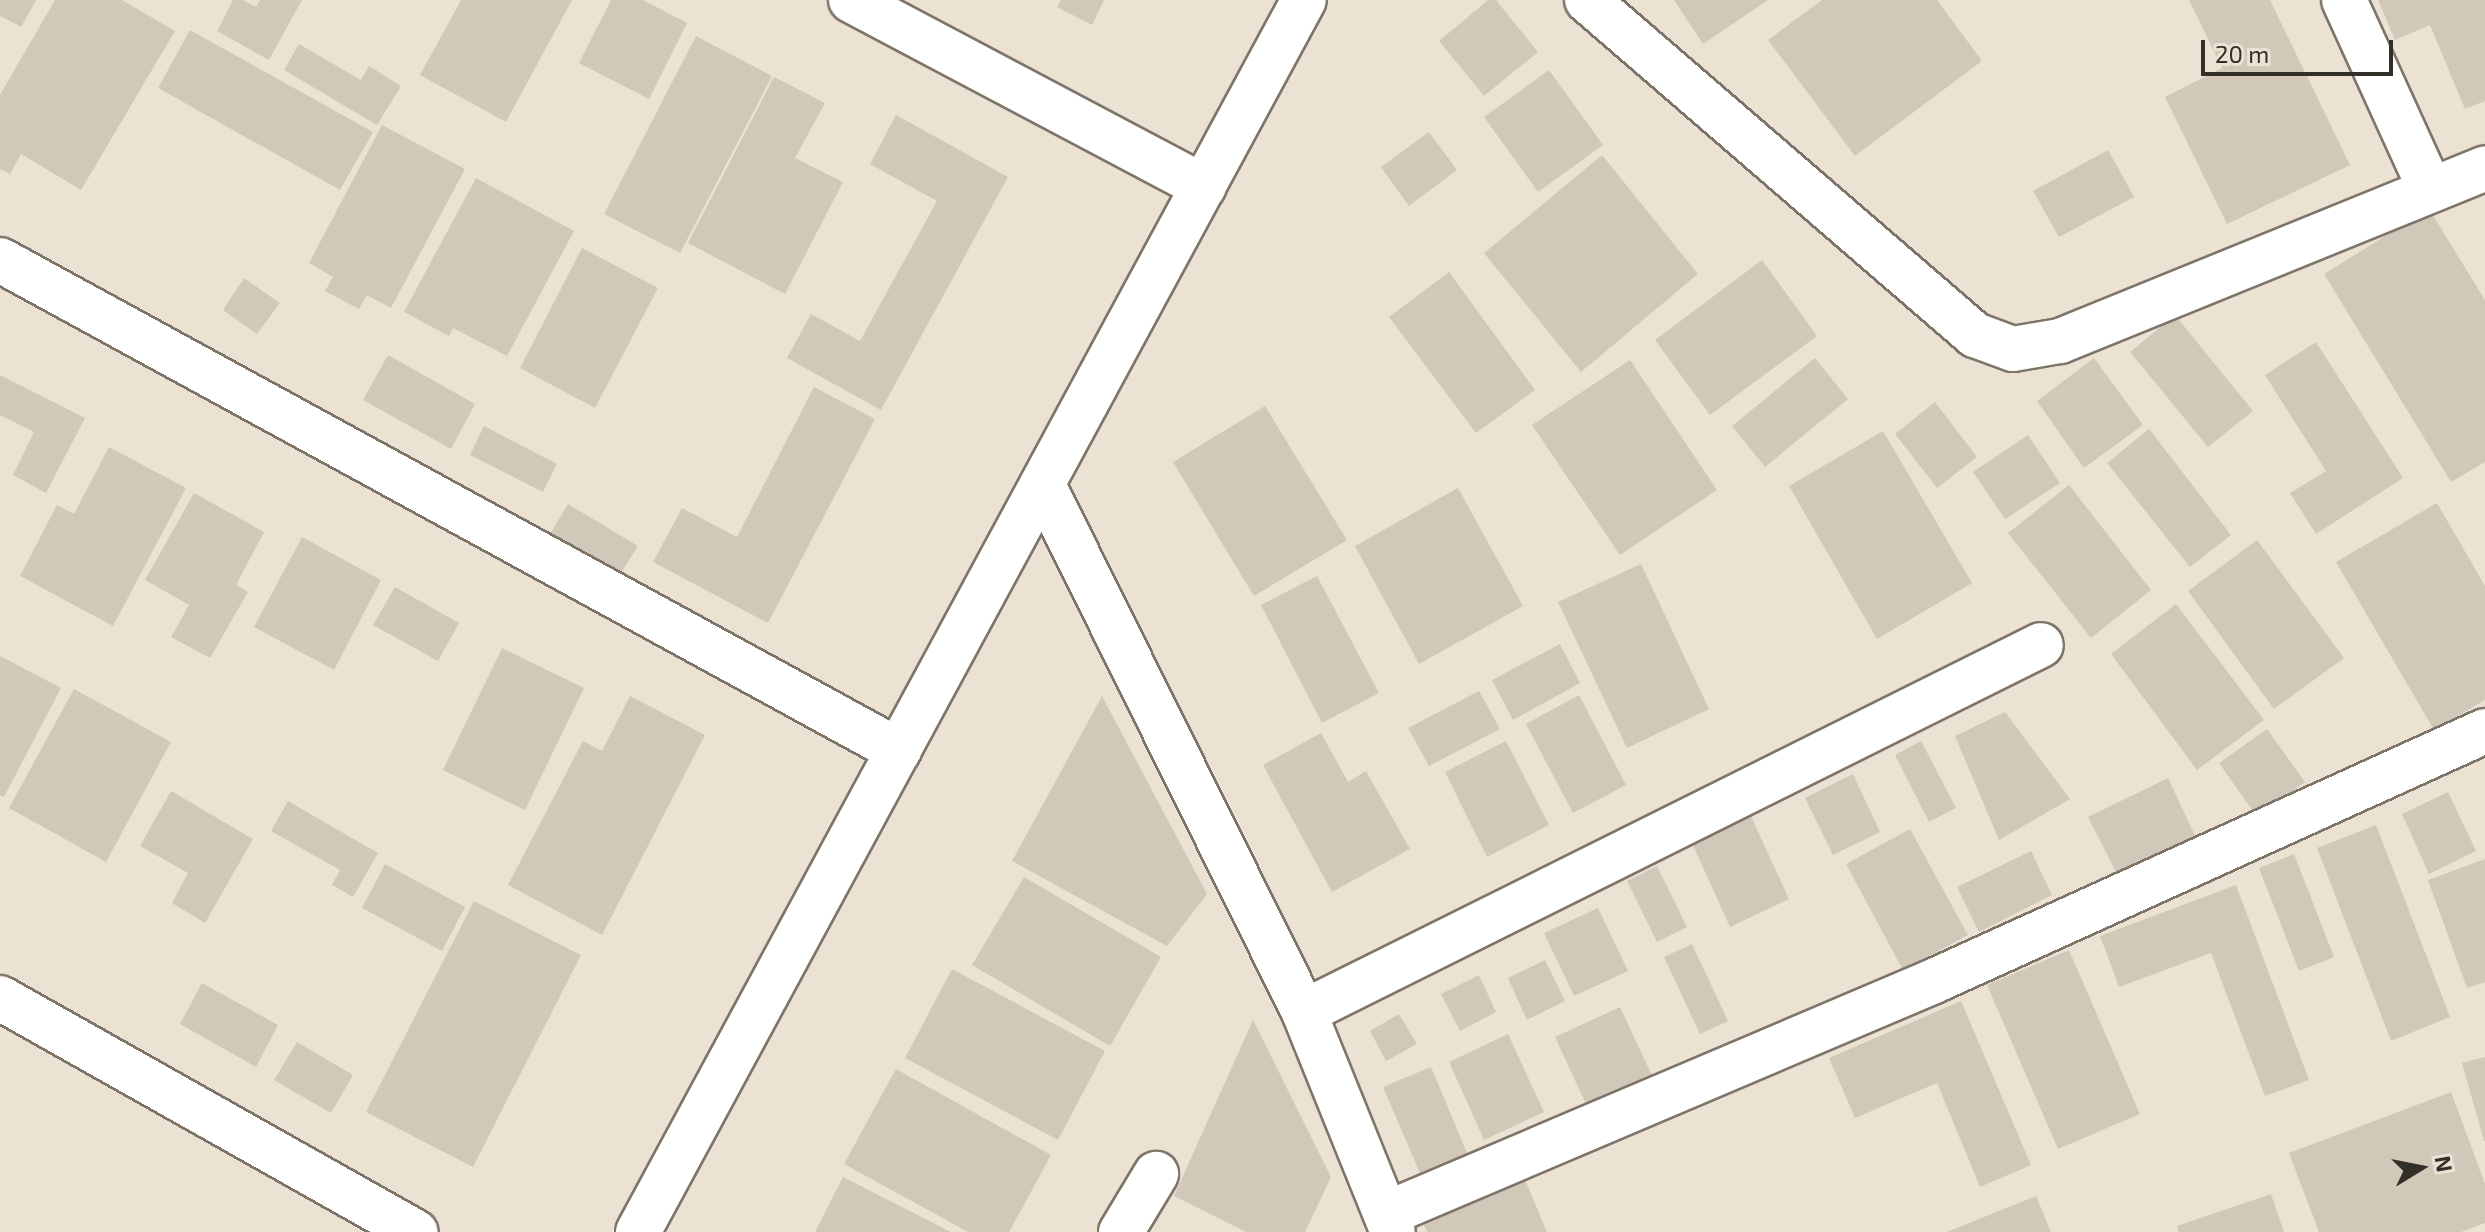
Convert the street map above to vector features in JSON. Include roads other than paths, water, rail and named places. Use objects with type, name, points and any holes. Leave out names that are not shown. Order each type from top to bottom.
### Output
[{"type":"street","points":[[851,0],[1204,187]]},
{"type":"street","points":[[638,1232],[1304,0]]},
{"type":"street","points":[[1587,0],[1975,335],[2013,349],[2060,341],[2485,168]]},
{"type":"street","points":[[2344,0],[2430,189]]},
{"type":"street","points":[[0,260],[899,751]]},
{"type":"street","points":[[1043,485],[1304,1012],[1389,1223],[1934,981],[2485,731]]},
{"type":"street","points":[[1304,1012],[2041,645]]},
{"type":"street","points":[[0,998],[416,1232]]},
{"type":"street","points":[[1121,1232],[1156,1174]]}]
